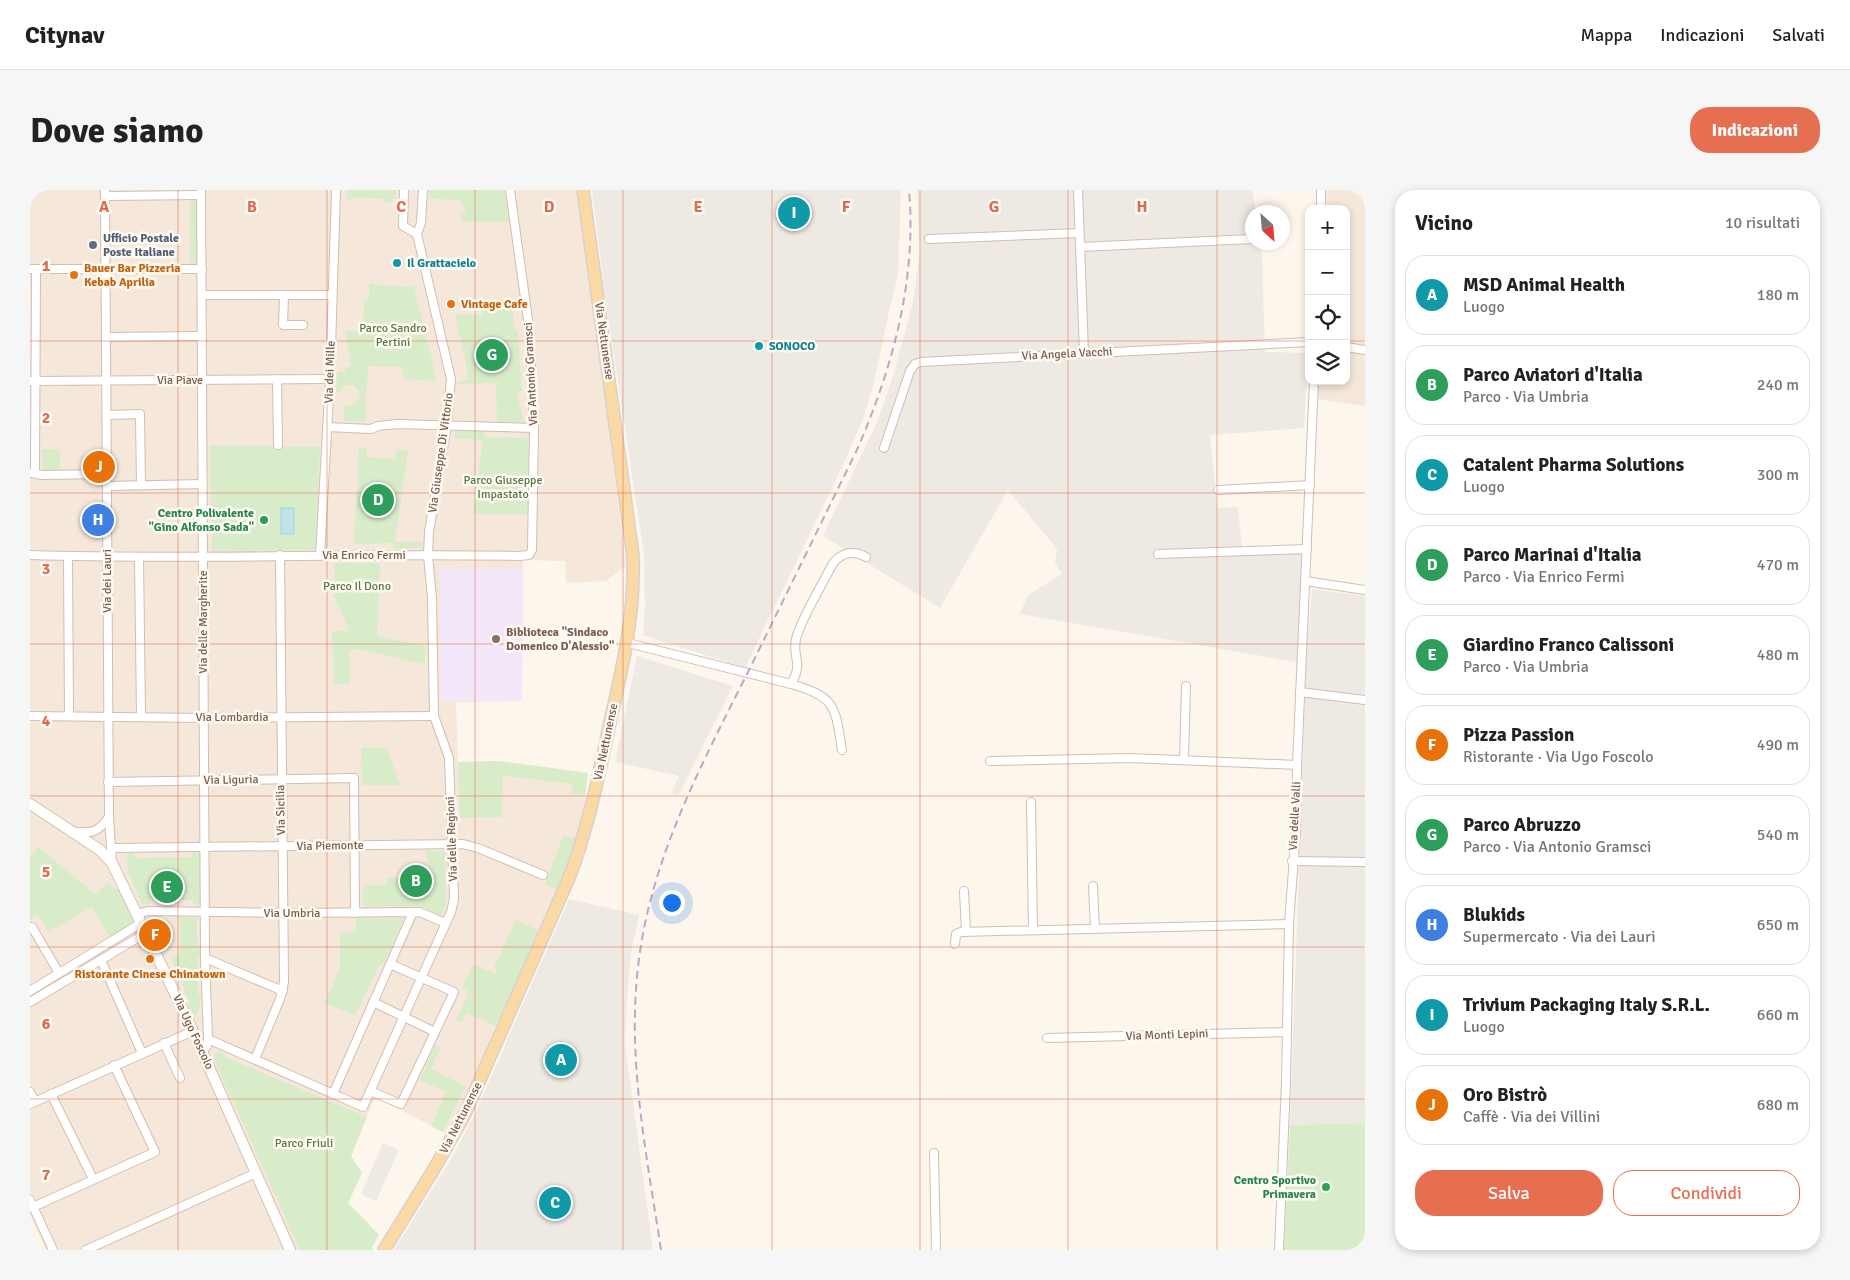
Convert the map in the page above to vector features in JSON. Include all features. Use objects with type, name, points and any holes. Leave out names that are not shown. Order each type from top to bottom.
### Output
[{"type":"main road","name":"Via Nettunense","points":[[384,1250],[464,1116],[569,878],[582,843],[592,806],[628,643],[633,596],[632,556],[584,190]]},
{"type":"street","name":"Via dei Mille","points":[[320,555],[330,379],[336,190]]},
{"type":"street","name":"Via Giuseppe Di Vittorio","points":[[404,190],[403,226],[417,234]]},
{"type":"street","name":"Via Giuseppe Di Vittorio","points":[[423,190],[421,223],[417,234],[451,379],[447,425],[428,555]]},
{"type":"street","name":"Via Antonio Gramsci","points":[[510,190],[529,327],[534,428],[532,550],[530,554],[525,556]]},
{"type":"street","points":[[1078,190],[1084,354]]},
{"type":"street","points":[[1320,205],[1321,190]]},
{"type":"street","points":[[105,193],[201,192]]},
{"type":"street","name":"Via delle Margherite","points":[[201,192],[204,848],[208,1039],[206,1047],[202,1052]]},
{"type":"street","name":"Via dei Lauri","points":[[105,193],[108,782],[112,863]]},
{"type":"street","points":[[929,239],[1079,233]]},
{"type":"street","points":[[1080,247],[1245,239]]},
{"type":"street","points":[[107,474],[42,475],[32,473],[33,269],[202,269]]},
{"type":"street","points":[[202,294],[332,294]]},
{"type":"street","points":[[284,295],[283,325],[303,325]]},
{"type":"street","points":[[106,337],[202,336]]},
{"type":"street","name":"Via Angela Vacchi","points":[[884,448],[910,371],[918,363],[927,361],[1305,342]]},
{"type":"street","points":[[1350,348],[1365,350]]},
{"type":"street","points":[[277,379],[278,445]]},
{"type":"street","name":"Via Piave","points":[[33,381],[330,379]]},
{"type":"street","name":"Via delle Valli","points":[[1279,1250],[1289,924],[1292,861],[1296,830],[1297,765],[1314,385]]},
{"type":"street","points":[[107,415],[140,414],[141,485]]},
{"type":"street","points":[[327,427],[371,429],[378,426],[397,424],[534,428]]},
{"type":"street","points":[[107,486],[203,484]]},
{"type":"street","points":[[1218,490],[1310,485]]},
{"type":"street","points":[[1158,554],[1307,549]]},
{"type":"street","points":[[791,684],[798,669],[796,646],[799,631],[832,565],[838,558],[847,553],[854,552],[866,556]]},
{"type":"street","name":"Via Enrico Fermi","points":[[30,555],[107,557],[280,555],[525,556]]},
{"type":"street","name":"Via Sicilia","points":[[255,1059],[283,991],[280,555]]},
{"type":"street","name":"Via delle Regioni","points":[[333,1094],[363,1107],[454,900],[449,758],[434,716],[432,598],[428,555]]},
{"type":"street","points":[[68,556],[68,716]]},
{"type":"street","points":[[140,557],[141,716]]},
{"type":"street","points":[[1305,582],[1365,590]]},
{"type":"street","points":[[628,643],[791,684],[815,692],[831,704],[836,715],[842,750]]},
{"type":"street","points":[[1184,760],[1186,686]]},
{"type":"street","points":[[1300,692],[1365,700]]},
{"type":"street","name":"Via Lombardia","points":[[30,716],[281,718],[434,716]]},
{"type":"street","points":[[990,761],[1121,758],[1297,765]]},
{"type":"street","name":"Via Liguria","points":[[108,782],[354,778],[354,846]]},
{"type":"street","points":[[1031,802],[1033,930]]},
{"type":"street","name":"Via Ugo Foscolo","points":[[30,804],[100,850],[112,863],[193,1031],[290,1250]]},
{"type":"street","points":[[72,832],[94,831],[102,826],[109,817]]},
{"type":"street","name":"Via Piemonte","points":[[112,848],[466,844],[543,875]]},
{"type":"street","points":[[354,846],[355,913]]},
{"type":"street","points":[[1292,861],[1365,862]]},
{"type":"street","points":[[1093,886],[1095,929]]},
{"type":"street","points":[[964,891],[966,932]]},
{"type":"street","name":"Via Umbria","points":[[139,918],[148,911],[283,913],[420,912],[445,923]]},
{"type":"street","points":[[208,1039],[333,1094],[413,912]]},
{"type":"street","points":[[30,991],[139,918]]},
{"type":"street","points":[[955,944],[956,934],[966,932],[1289,924]]},
{"type":"street","points":[[32,927],[59,973]]},
{"type":"street","points":[[30,1002],[146,933]]},
{"type":"street","points":[[205,958],[283,991]]},
{"type":"street","points":[[101,960],[142,1053]]},
{"type":"street","points":[[370,1091],[401,1104],[454,992],[390,964]]},
{"type":"street","points":[[373,1002],[435,1032]]},
{"type":"street","points":[[30,1092],[32,1103],[193,1031]]},
{"type":"street","name":"Via Monti Lepini","points":[[1047,1038],[1287,1032]]},
{"type":"street","points":[[164,1043],[180,1078]]},
{"type":"street","points":[[53,1250],[31,1204],[93,1180],[155,1152],[114,1066]]},
{"type":"street","points":[[51,1094],[93,1180]]},
{"type":"street","points":[[934,1153],[936,1250]]},
{"type":"street","points":[[88,1250],[256,1173]]},
{"type":"shaded area","points":[[30,190],[578,190],[626,566],[606,581],[566,583],[565,561],[523,560],[522,701],[456,702],[458,762],[498,761],[588,773],[581,838],[511,998],[495,1026],[472,1088],[449,1135],[375,1097],[351,1156],[362,1173],[348,1203],[379,1235],[372,1247],[373,1250],[46,1250],[30,1215]]},
{"type":"shaded area","points":[[592,190],[901,190],[898,275],[874,382],[864,416],[844,463],[745,668],[643,635],[645,608],[644,554],[605,296]]},
{"type":"shaded area","points":[[917,190],[1252,190],[1255,205],[1245,205],[1245,250],[1262,250],[1265,352],[1305,353],[1306,385],[1304,428],[1210,435],[1217,508],[1238,507],[1242,547],[1302,547],[1297,662],[1020,614],[1028,595],[1062,574],[1055,563],[1057,549],[1008,490],[940,608],[823,536],[878,420],[894,373],[913,302],[920,252]]},
{"type":"shaded area","points":[[1327,190],[1365,190],[1365,406],[1316,399],[1317,385],[1350,385],[1350,205],[1326,205]]},
{"type":"shaded area","points":[[440,569],[523,569],[522,701],[440,701]]},
{"type":"shaded area","points":[[1312,589],[1365,596],[1365,1123],[1290,1125],[1306,662]]},
{"type":"shaded area","points":[[637,656],[733,686],[678,796],[671,793],[679,776],[615,762]]},
{"type":"shaded area","points":[[569,899],[639,915],[631,952],[625,1044],[653,1250],[394,1250],[450,1161],[474,1116]]},
{"type":"shaded area","points":[[383,1143],[399,1150],[376,1201],[361,1194]]},
{"type":"green space","points":[[347,190],[396,190],[396,199],[391,199],[391,203],[384,202],[384,199],[352,197],[351,202],[349,202]]},
{"type":"green space","points":[[429,190],[504,190],[509,222],[461,221],[461,214],[466,211],[460,200],[429,199]]},
{"type":"green space","points":[[190,201],[196,201],[197,263],[190,263]]},
{"type":"green space","name":"Parco Sandro Pertini","points":[[369,284],[414,287],[437,381],[403,379],[403,367],[368,366],[365,422],[344,421],[344,405],[356,404],[360,395],[352,385],[344,386],[340,393],[336,392],[337,372],[345,372],[345,368],[351,366],[345,331],[363,331],[364,300],[369,299]]},
{"type":"green space","points":[[483,303],[512,305],[515,330],[518,330],[522,391],[516,391],[524,422],[497,422],[496,383],[457,384],[457,382],[469,379],[455,314],[482,315]]},
{"type":"green space","name":"Parco Giuseppe Impastato","points":[[455,430],[483,431],[484,437],[528,438],[529,514],[473,514],[483,440],[454,438]]},
{"type":"green space","points":[[210,445],[320,447],[315,550],[212,551]]},
{"type":"green space","points":[[359,448],[367,449],[367,457],[395,459],[396,450],[408,451],[395,542],[423,542],[421,548],[394,549],[393,543],[354,544]]},
{"type":"green space","points":[[41,449],[60,450],[60,470],[43,470]]},
{"type":"green space","name":"Parco Il Dono","points":[[335,563],[380,563],[377,636],[425,646],[425,664],[357,649],[349,650],[350,683],[334,684],[332,631],[349,631],[334,596]]},
{"type":"green space","points":[[361,748],[387,748],[400,785],[362,785]]},
{"type":"green space","points":[[498,761],[588,773],[585,795],[571,793],[573,784],[503,776],[502,817],[460,818],[458,762]]},
{"type":"green space","points":[[563,836],[581,838],[561,891],[545,884]]},
{"type":"green space","points":[[38,847],[96,895],[107,883],[120,891],[134,923],[110,938],[92,907],[48,932],[38,915],[30,920],[30,858]]},
{"type":"green space","points":[[425,851],[445,851],[446,904],[441,916],[420,906],[363,906],[363,885],[387,885],[387,878],[432,878]]},
{"type":"green space","points":[[192,852],[200,852],[200,905],[193,904],[192,900],[149,899],[151,904],[142,904],[129,874],[126,854],[134,853],[135,858],[193,857]]},
{"type":"green space","points":[[180,917],[197,918],[197,945],[201,948],[201,956],[198,958],[198,993],[201,997],[198,1014],[194,1016],[171,958],[180,953]]},
{"type":"green space","points":[[356,918],[404,918],[382,966],[380,965],[355,1015],[325,1003],[340,968],[340,932],[352,933],[356,930]]},
{"type":"green space","points":[[516,920],[540,931],[511,998],[495,1026],[466,1013],[461,1023],[456,1020],[468,995],[467,990],[462,988],[473,964],[495,974],[498,970],[494,968]]},
{"type":"green space","points":[[435,1045],[441,1047],[431,1069],[466,1086],[443,1132],[431,1126],[446,1092],[420,1080]]},
{"type":"green space","name":"Parco Friuli","points":[[218,1051],[222,1052],[225,1057],[367,1117],[351,1156],[362,1173],[348,1203],[379,1235],[372,1247],[373,1250],[300,1250],[214,1060],[214,1054]]},
{"type":"green space","name":"Centro Sportivo Primavera","points":[[1365,1123],[1365,1250],[1284,1250],[1290,1125]]},
{"type":"water","points":[[281,508],[294,508],[294,534],[281,534]]},
{"type":"railway","points":[[661,1250],[640,1109],[635,1038],[635,1003],[644,927],[666,849],[697,775],[856,452],[881,389],[891,357],[905,291],[909,258],[909,190]]},
{"type":"place","name":"Trivium Packaging Italy S.R.L.","points":[[794,213]]},
{"type":"place","name":"Ufficio Postale Poste Italiane","points":[[93,245]]},
{"type":"place","name":"Il Grattacielo","points":[[397,263]]},
{"type":"place","name":"Bauer Bar Pizzeria Kebab Aprilia","points":[[74,275]]},
{"type":"place","name":"Vintage Cafe","points":[[451,304]]},
{"type":"place","name":"SONOCO","points":[[759,346]]},
{"type":"place","name":"Parco Abruzzo","points":[[492,355]]},
{"type":"place","name":"Oro Bistrò","points":[[99,467]]},
{"type":"place","name":"Parco Marinai d'Italia","points":[[378,500]]},
{"type":"place","name":"Blukids","points":[[98,520]]},
{"type":"place","name":"Centro Polivalente \"Gino Alfonso Sada\"","points":[[264,520]]},
{"type":"place","name":"Biblioteca \"Sindaco Domenico D'Alessio\"","points":[[496,639]]},
{"type":"place","name":"Parco Aviatori d'Italia","points":[[416,881]]},
{"type":"place","name":"Giardino Franco Calissoni","points":[[167,887]]},
{"type":"place","name":"Pizza Passion","points":[[155,935]]},
{"type":"place","name":"Ristorante Cinese Chinatown","points":[[150,959]]},
{"type":"place","name":"MSD Animal Health","points":[[561,1060]]},
{"type":"place","name":"Centro Sportivo Primavera","points":[[1326,1187]]},
{"type":"place","name":"Catalent Pharma Solutions","points":[[555,1203]]}]
